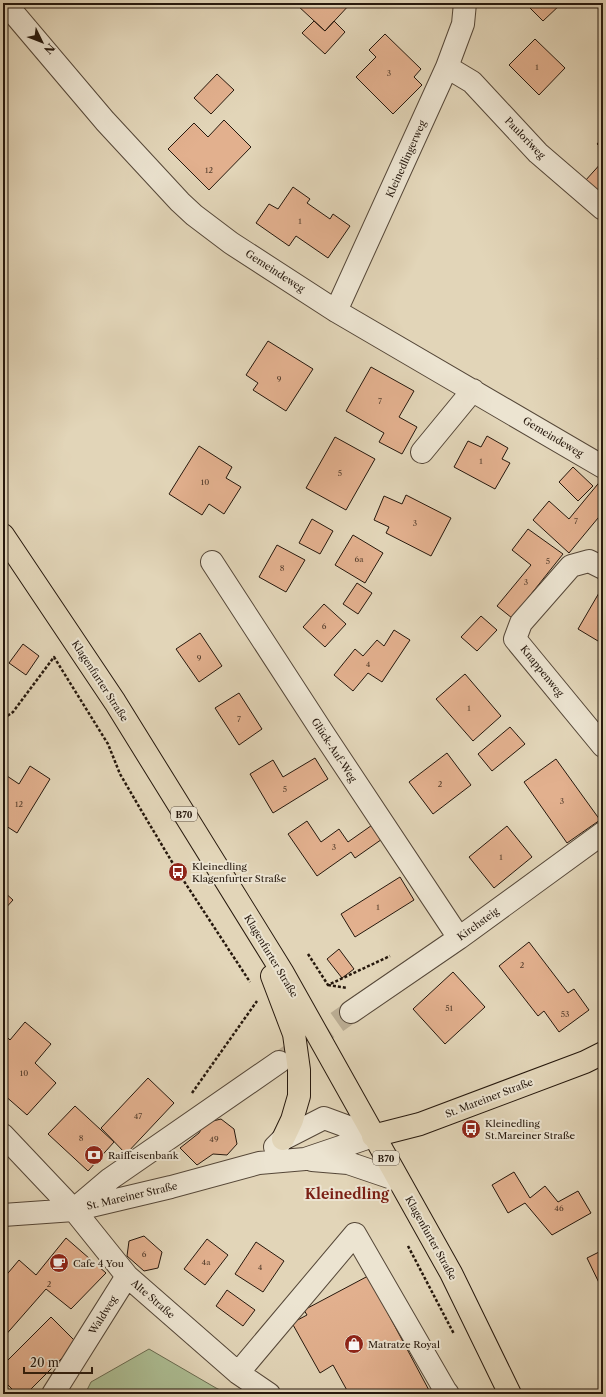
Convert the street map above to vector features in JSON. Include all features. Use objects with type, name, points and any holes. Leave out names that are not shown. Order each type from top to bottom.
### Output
[{"type":"main road","name":"Klagenfurter Straße","points":[[3,535],[114,702],[283,973],[451,1273],[510,1394]]},
{"type":"main road","points":[[254,926],[294,1034],[299,1070],[299,1096],[292,1120],[283,1139]]},
{"type":"main road","name":"St. Mareiner Straße","points":[[373,1136],[420,1124],[585,1062],[603,1053]]},
{"type":"street","name":"Gemeindeweg","points":[[5,3],[104,121],[180,202],[231,243],[336,311],[603,467]]},
{"type":"street","name":"Kleinedlingerweg","points":[[336,311],[447,67],[463,24],[465,3]]},
{"type":"street","name":"Pauloriweg","points":[[447,67],[472,82],[538,153],[603,209]]},
{"type":"street","points":[[422,452],[473,390]]},
{"type":"street","name":"Knappenweg","points":[[603,568],[589,561],[570,566],[521,623],[515,639],[603,746]]},
{"type":"street","name":"Glück-Auf-Weg","points":[[212,562],[459,938]]},
{"type":"street","name":"Kirchsteig","points":[[351,1012],[459,938],[603,833]]},
{"type":"street","points":[[74,1210],[110,1179],[279,1062]]},
{"type":"street","points":[[259,1164],[283,1139],[324,1118],[373,1136]]},
{"type":"street","name":"Alte Straße","points":[[3,1135],[74,1210],[127,1276],[238,1373],[269,1394]]},
{"type":"street","name":"St. Mareiner Straße","points":[[3,1215],[74,1210],[259,1164],[305,1159],[373,1136]]},
{"type":"street","points":[[305,1159],[348,1163],[398,1180]]},
{"type":"street","points":[[238,1373],[355,1234],[448,1394]]},
{"type":"street","name":"Waldweg","points":[[53,1394],[127,1276]]},
{"type":"path","points":[[3,717],[6,717],[13,712],[54,657],[108,744],[120,774],[178,872],[251,984]]},
{"type":"path","points":[[308,954],[328,985],[395,954]]},
{"type":"path","points":[[191,1095],[260,997]]},
{"type":"green space","points":[[149,1349],[228,1394],[85,1394],[91,1382]]},
{"type":"building","points":[[298,3],[351,3],[325,31],[297,5]]},
{"type":"building","points":[[525,3],[562,3],[543,21]]},
{"type":"building","points":[[314,21],[325,31],[334,21],[345,32],[325,54],[302,33]]},
{"type":"building","points":[[385,34],[421,69],[414,77],[422,85],[393,114],[356,77],[376,57],[369,50]]},
{"type":"building","points":[[535,39],[565,68],[539,95],[509,65]]},
{"type":"building","points":[[217,74],[234,90],[211,114],[194,98]]},
{"type":"building","points":[[224,120],[251,147],[209,190],[168,149],[194,123],[208,137]]},
{"type":"building","points":[[603,137],[603,149],[597,144]]},
{"type":"building","points":[[603,161],[603,192],[600,195],[585,181]]},
{"type":"building","points":[[293,187],[310,199],[307,203],[330,219],[333,214],[350,226],[328,258],[296,236],[289,246],[256,223],[269,204],[278,209]]},
{"type":"building","points":[[268,341],[313,369],[286,411],[253,390],[258,383],[246,375]]},
{"type":"building","points":[[603,353],[603,363],[598,359]]},
{"type":"building","points":[[371,367],[414,391],[399,417],[417,427],[402,454],[379,442],[384,433],[346,411]]},
{"type":"building","points":[[487,436],[508,448],[502,459],[510,463],[495,489],[454,467],[468,441],[481,447]]},
{"type":"building","points":[[335,437],[375,459],[346,510],[306,488]]},
{"type":"building","points":[[199,446],[232,467],[226,478],[241,487],[224,514],[209,504],[202,515],[169,494]]},
{"type":"building","points":[[573,467],[593,486],[578,501],[559,482]]},
{"type":"building","points":[[602,479],[603,512],[569,553],[533,520],[549,501],[569,519]]},
{"type":"building","points":[[406,495],[451,518],[431,556],[386,533],[389,527],[374,520],[384,496],[402,504]]},
{"type":"building","points":[[312,519],[333,531],[320,554],[299,543]]},
{"type":"building","points":[[528,529],[563,554],[512,618],[497,606],[531,565],[512,550]]},
{"type":"building","points":[[353,535],[383,553],[365,583],[335,565]]},
{"type":"building","points":[[277,545],[305,560],[286,592],[259,577]]},
{"type":"building","points":[[357,583],[372,593],[358,614],[343,604]]},
{"type":"building","points":[[603,586],[603,633],[598,641],[578,629]]},
{"type":"building","points":[[324,604],[346,624],[325,647],[303,627]]},
{"type":"building","points":[[481,616],[497,630],[477,651],[461,637]]},
{"type":"building","points":[[394,630],[410,640],[382,682],[368,673],[353,691],[334,675],[355,649],[363,656],[377,640],[384,646]]},
{"type":"building","points":[[200,633],[222,666],[199,682],[176,649]]},
{"type":"building","points":[[23,644],[39,656],[26,675],[9,663]]},
{"type":"building","points":[[465,674],[501,716],[473,741],[436,699]]},
{"type":"building","points":[[239,693],[262,729],[239,745],[215,708]]},
{"type":"building","points":[[510,727],[525,744],[492,771],[478,754]]},
{"type":"building","points":[[447,753],[471,785],[433,814],[409,782]]},
{"type":"building","points":[[315,758],[328,779],[273,813],[250,774],[273,760],[283,777]]},
{"type":"building","points":[[556,759],[600,820],[567,843],[524,782]]},
{"type":"building","points":[[30,766],[50,779],[17,833],[3,824],[3,782],[7,776],[19,784]]},
{"type":"building","points":[[307,821],[321,842],[339,829],[348,842],[375,823],[385,837],[355,858],[351,852],[317,876],[288,834]]},
{"type":"building","points":[[507,826],[532,857],[494,888],[469,857]]},
{"type":"building","points":[[400,877],[414,900],[355,937],[341,914]]},
{"type":"building","points":[[3,891],[13,900],[3,911]]},
{"type":"building","points":[[529,942],[568,993],[574,989],[589,1010],[559,1032],[544,1011],[538,1016],[499,966]]},
{"type":"building","points":[[339,949],[354,969],[342,978],[327,959]]},
{"type":"building","points":[[453,972],[485,1007],[445,1044],[413,1009]]},
{"type":"building","points":[[25,1022],[51,1044],[35,1063],[56,1083],[27,1115],[3,1094],[3,1033],[10,1040]]},
{"type":"building","points":[[148,1078],[174,1103],[126,1154],[101,1128]]},
{"type":"building","points":[[75,1106],[114,1142],[88,1171],[48,1134]]},
{"type":"building","points":[[221,1119],[234,1129],[237,1144],[227,1155],[213,1154],[197,1165],[180,1148],[199,1133],[205,1123]]},
{"type":"building","points":[[514,1172],[530,1198],[545,1186],[558,1202],[578,1191],[591,1213],[552,1235],[525,1203],[508,1213],[492,1185]]},
{"type":"building","points":[[144,1236],[162,1252],[158,1268],[144,1271],[127,1256],[129,1241]]},
{"type":"building","points":[[66,1238],[106,1273],[71,1309],[46,1289],[3,1338],[3,1279],[19,1260],[36,1275]]},
{"type":"building","points":[[207,1239],[228,1255],[205,1285],[184,1269]]},
{"type":"building","points":[[256,1242],[284,1261],[263,1292],[235,1274]]},
{"type":"building","points":[[603,1250],[603,1291],[587,1258]]},
{"type":"building","name":"Matratze Royal","points":[[368,1276],[431,1394],[349,1394],[333,1365],[320,1373],[292,1323],[307,1315],[304,1310]]},
{"type":"building","points":[[227,1290],[255,1310],[243,1326],[216,1306]]},
{"type":"building","points":[[51,1317],[77,1343],[26,1394],[17,1394],[3,1380],[3,1365]]},
{"type":"tunnel","points":[[283,1060],[351,1012]]},
{"type":"place","name":"Kleinedling Klagenfurter Straße","points":[[178,872]]},
{"type":"place","name":"Kleinedling St.Mareiner Straße","points":[[471,1129]]},
{"type":"place","name":"Raiffeisenbank","points":[[94,1155]]},
{"type":"place","name":"Cafe 4 You","points":[[59,1263]]},
{"type":"place","name":"Matratze Royal","points":[[354,1344]]},
{"type":"district","name":"Kleinedling","points":[[347,1194]]}]
